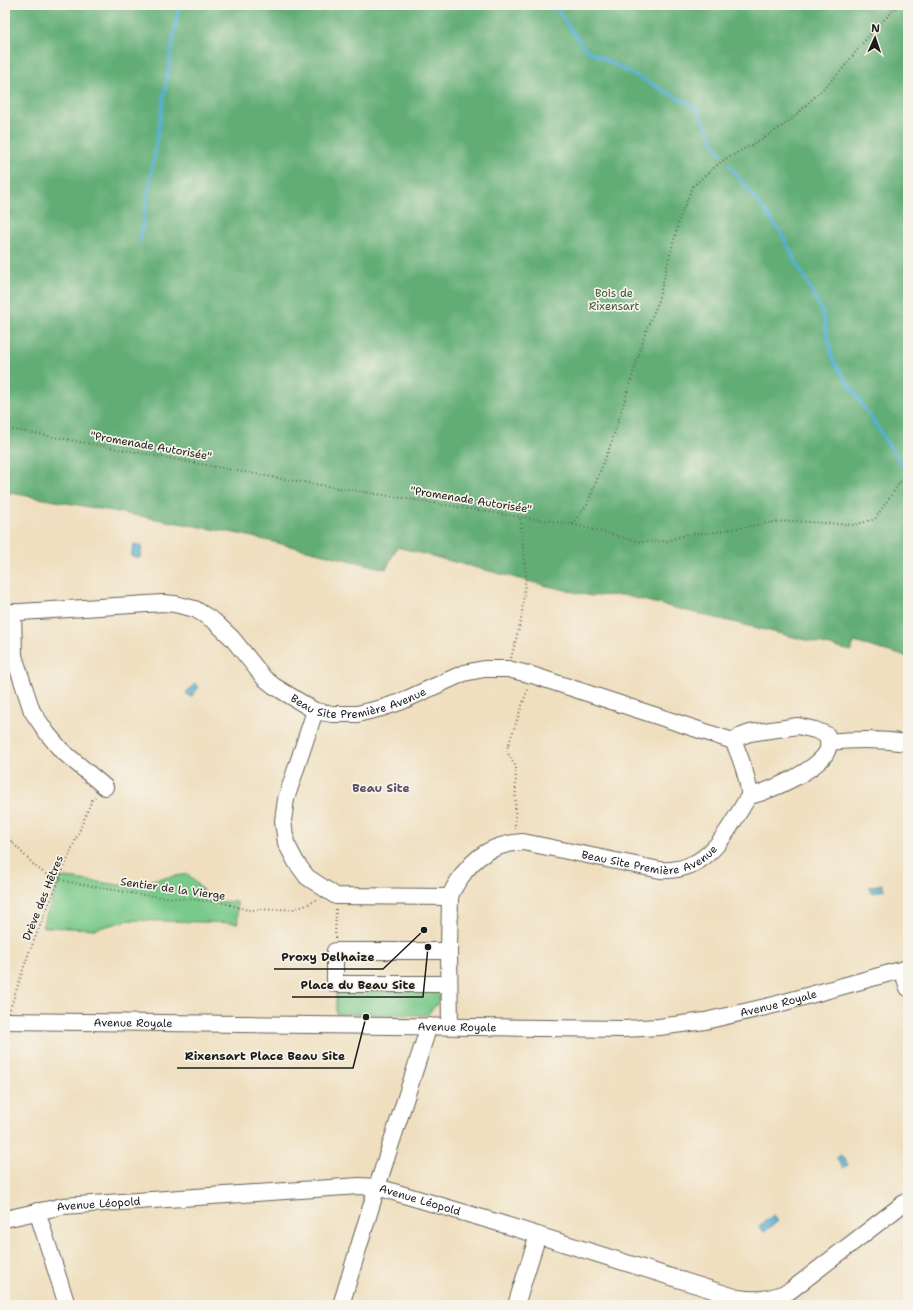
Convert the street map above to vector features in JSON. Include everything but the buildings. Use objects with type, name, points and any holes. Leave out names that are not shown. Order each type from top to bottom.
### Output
[{"type":"street","name":"Beau Site Première Avenue","points":[[9,612],[163,603],[175,604],[195,609],[214,621],[232,638],[264,678],[274,686],[315,711],[332,714],[357,714],[400,702],[464,673],[484,669],[508,669],[532,675],[733,741]]},
{"type":"street","points":[[9,612],[14,656],[32,711],[61,750],[104,787]]},
{"type":"street","points":[[315,711],[286,799],[283,821],[286,843],[296,862],[307,877],[330,893],[450,897],[450,1026]]},
{"type":"street","points":[[798,726],[815,730],[827,735],[828,742],[828,748],[825,755],[812,767],[770,789],[749,796],[746,778],[733,741],[739,736],[798,726]]},
{"type":"street","points":[[828,742],[858,739],[891,740],[908,743]]},
{"type":"street","name":"Beau Site Première Avenue","points":[[450,897],[463,873],[475,860],[492,848],[506,844],[535,844],[653,869],[673,871],[698,862],[718,846],[749,796]]},
{"type":"street","points":[[449,951],[335,951],[335,984],[449,984]]},
{"type":"street","points":[[905,969],[908,988]]},
{"type":"street","name":"Avenue Royale","points":[[6,1021],[624,1029],[705,1021],[774,1005],[905,969]]},
{"type":"street","points":[[341,1305],[429,1026]]},
{"type":"street","name":"Avenue Léopold","points":[[5,1219],[63,1206],[359,1186],[377,1187],[538,1235],[738,1298],[764,1302],[790,1291],[908,1200]]},
{"type":"street","points":[[37,1211],[67,1305]]},
{"type":"street","points":[[516,1305],[538,1235]]},
{"type":"path","points":[[572,524],[587,505],[612,441],[647,328],[657,305],[680,217],[693,186],[722,161],[769,135],[792,119],[840,72],[870,34],[899,5]]},
{"type":"path","name":"\"Promenade Autorisée\"","points":[[5,428],[271,477],[572,524],[641,542],[667,541],[688,534],[709,533],[774,522],[794,521],[854,525],[875,519],[908,470]]},
{"type":"path","points":[[508,669],[521,621],[526,575],[520,517]]},
{"type":"path","points":[[515,843],[516,767],[507,749],[532,675]]},
{"type":"path","name":"Drève des Hêtres","points":[[6,1021],[28,955],[92,800],[104,787]]},
{"type":"path","name":"Sentier de la Vierge","points":[[5,835],[36,867],[46,875],[59,879],[142,895],[220,902],[248,910],[295,909],[307,905],[330,893]]},
{"type":"path","points":[[330,893],[335,951]]},
{"type":"green space","name":"Bois de Rixensart","points":[[5,5],[908,5],[908,657],[854,642],[851,651],[622,595],[591,596],[397,547],[386,569],[240,534],[5,492]]},
{"type":"green space","points":[[188,874],[212,901],[237,902],[238,923],[129,920],[96,929],[42,927],[60,877],[120,885]]},
{"type":"green space","points":[[336,991],[443,991],[436,1005],[427,1015],[336,1014]]},
{"type":"water","points":[[134,544],[142,546],[140,558],[131,556]]},
{"type":"water","points":[[195,683],[199,687],[191,697],[186,693]]},
{"type":"water","points":[[882,884],[884,890],[871,893],[869,887]]},
{"type":"water","points":[[841,1155],[848,1165],[843,1168],[836,1158]]},
{"type":"water","points":[[773,1215],[778,1221],[764,1232],[759,1226]]},
{"type":"waterway","points":[[140,241],[179,5]]},
{"type":"waterway","points":[[554,5],[585,49],[695,107],[721,154]]},
{"type":"waterway","points":[[729,165],[780,231],[822,311],[833,360],[902,465]]},
{"type":"place","name":"Proxy Delhaize","points":[[424,930]]},
{"type":"place","name":"Place du Beau Site","points":[[428,947]]},
{"type":"place","name":"Rixensart Place Beau Site","points":[[366,1017]]},
{"type":"district","name":"Beau Site","points":[[381,788]]}]
